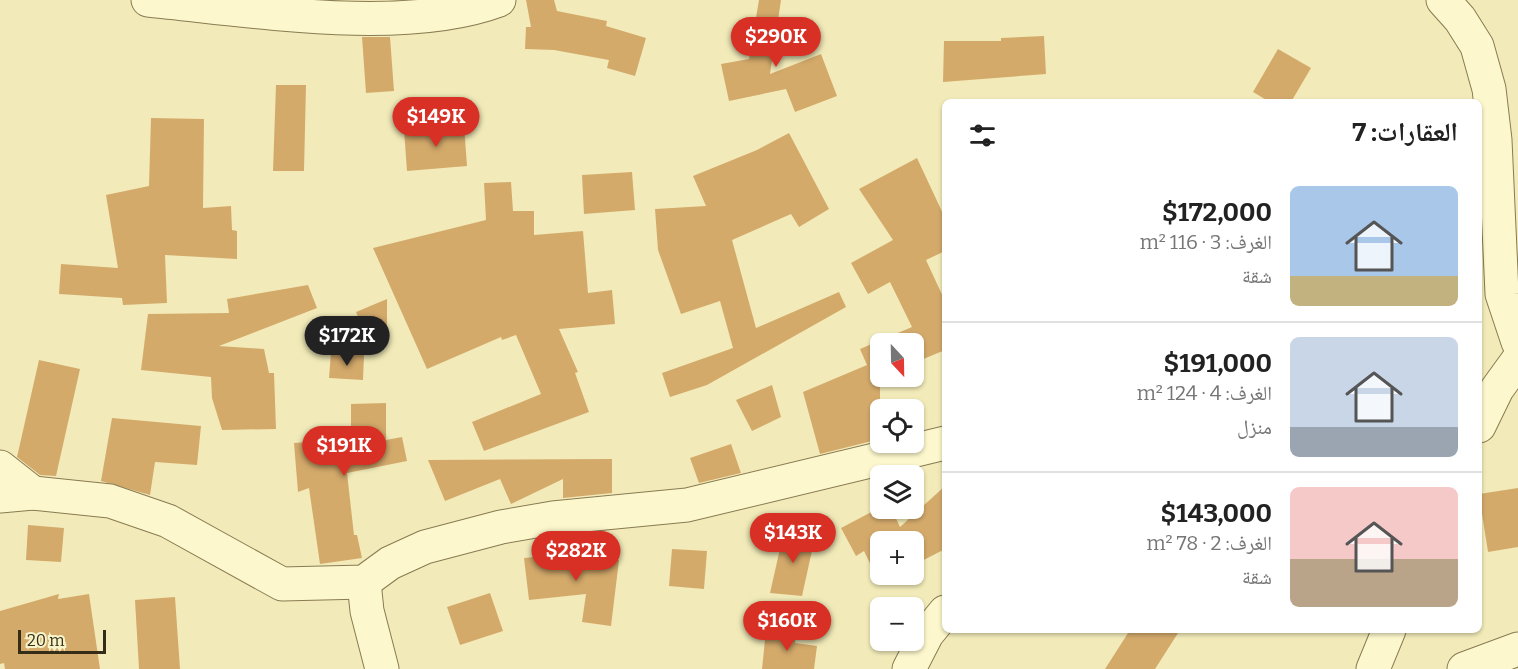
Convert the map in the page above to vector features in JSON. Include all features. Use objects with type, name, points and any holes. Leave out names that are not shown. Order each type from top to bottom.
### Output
[{"type":"street","points":[[147,0],[317,16],[409,18],[499,0]]},
{"type":"street","points":[[1443,0],[1460,19],[1477,46],[1489,89],[1495,140],[1502,294],[1518,342]]},
{"type":"street","points":[[1482,414],[1488,389],[1518,360]]},
{"type":"street","points":[[0,496],[33,493],[110,501],[168,521],[282,584],[364,582],[390,563],[425,547],[501,527],[553,518],[687,505],[942,444]]},
{"type":"street","points":[[0,467],[33,493]]},
{"type":"street","points":[[364,582],[367,611],[382,669]]},
{"type":"street","points":[[909,669],[927,634],[942,616]]},
{"type":"street","points":[[1373,669],[1388,633]]},
{"type":"street","points":[[1464,669],[1518,649]]},
{"type":"building","points":[[526,0],[554,0],[557,11],[607,21],[606,26],[646,38],[635,76],[607,68],[609,60],[554,50],[525,49],[526,27],[531,27]]},
{"type":"building","points":[[759,0],[781,0],[770,74],[821,54],[837,96],[795,112],[786,89],[729,101],[721,64],[749,59]]},
{"type":"building","points":[[1044,36],[1046,74],[943,82],[944,41],[1001,41],[1001,38]]},
{"type":"building","points":[[362,37],[390,37],[394,91],[366,93]]},
{"type":"building","points":[[1278,49],[1311,68],[1293,99],[1265,99],[1253,92]]},
{"type":"building","points":[[276,85],[306,85],[304,171],[273,171]]},
{"type":"building","points":[[151,118],[204,119],[203,208],[231,206],[232,230],[237,231],[237,259],[165,255],[167,303],[123,305],[122,298],[59,294],[61,264],[118,268],[106,195],[149,186]]},
{"type":"building","points":[[464,125],[467,166],[407,171],[404,130]]},
{"type":"building","points":[[789,133],[829,209],[799,227],[791,214],[732,240],[756,328],[839,292],[846,307],[707,385],[670,397],[662,373],[733,348],[720,301],[681,314],[658,250],[655,209],[706,206],[693,176],[757,150]]},
{"type":"building","points":[[917,158],[942,212],[942,252],[926,260],[942,295],[942,351],[924,359],[924,333],[898,333],[912,327],[890,282],[868,294],[851,263],[893,240],[859,189]]},
{"type":"building","points":[[632,172],[635,210],[584,214],[582,175]]},
{"type":"building","points":[[511,182],[513,211],[534,211],[534,235],[583,231],[588,293],[612,290],[615,324],[559,329],[578,372],[575,373],[589,412],[484,451],[472,422],[541,394],[516,335],[502,340],[501,337],[427,369],[373,248],[486,220],[484,183]]},
{"type":"building","points":[[308,285],[317,308],[219,346],[264,349],[269,373],[274,373],[276,429],[222,430],[212,398],[211,377],[141,370],[148,314],[229,313],[227,299]]},
{"type":"building","points":[[387,299],[387,337],[369,344],[356,312]]},
{"type":"building","points":[[870,345],[870,387],[880,387],[880,399],[870,399],[870,442],[820,454],[803,392],[867,365],[860,349]]},
{"type":"building","points":[[331,353],[364,355],[363,380],[329,378]]},
{"type":"building","points":[[39,360],[80,369],[56,476],[40,475],[17,457]]},
{"type":"building","points":[[772,385],[781,417],[752,431],[736,400]]},
{"type":"building","points":[[386,403],[386,440],[402,437],[407,461],[347,473],[354,535],[357,535],[362,558],[320,564],[309,488],[298,492],[294,443],[351,439],[351,404]]},
{"type":"building","points":[[112,418],[201,426],[197,465],[155,462],[150,495],[101,481]]},
{"type":"building","points":[[731,444],[741,473],[699,483],[690,458]]},
{"type":"building","points":[[612,459],[612,493],[563,498],[563,479],[511,504],[500,479],[445,501],[428,460]]},
{"type":"building","points":[[1518,488],[1518,547],[1488,552],[1482,513],[1482,494]]},
{"type":"building","points":[[942,489],[942,551],[924,560],[924,531],[870,531],[870,563],[864,551],[856,556],[841,528],[870,513],[870,519],[896,519],[900,527],[909,519],[924,519],[924,505]]},
{"type":"building","points":[[28,525],[64,528],[61,562],[26,560]]},
{"type":"building","points":[[784,531],[815,537],[802,596],[770,593]]},
{"type":"building","points":[[672,549],[707,551],[704,589],[669,586]]},
{"type":"building","points":[[566,554],[619,560],[611,626],[582,622],[586,594],[529,600],[524,558]]},
{"type":"building","points":[[490,593],[503,631],[460,645],[447,607]]},
{"type":"building","points":[[59,594],[58,599],[89,594],[100,669],[5,669],[4,663],[0,664],[0,611]]},
{"type":"building","points":[[175,597],[180,669],[139,669],[135,600]]},
{"type":"building","points":[[766,630],[796,630],[795,643],[817,646],[814,669],[762,669]]},
{"type":"building","points":[[1128,633],[1178,633],[1155,669],[1105,669]]}]
